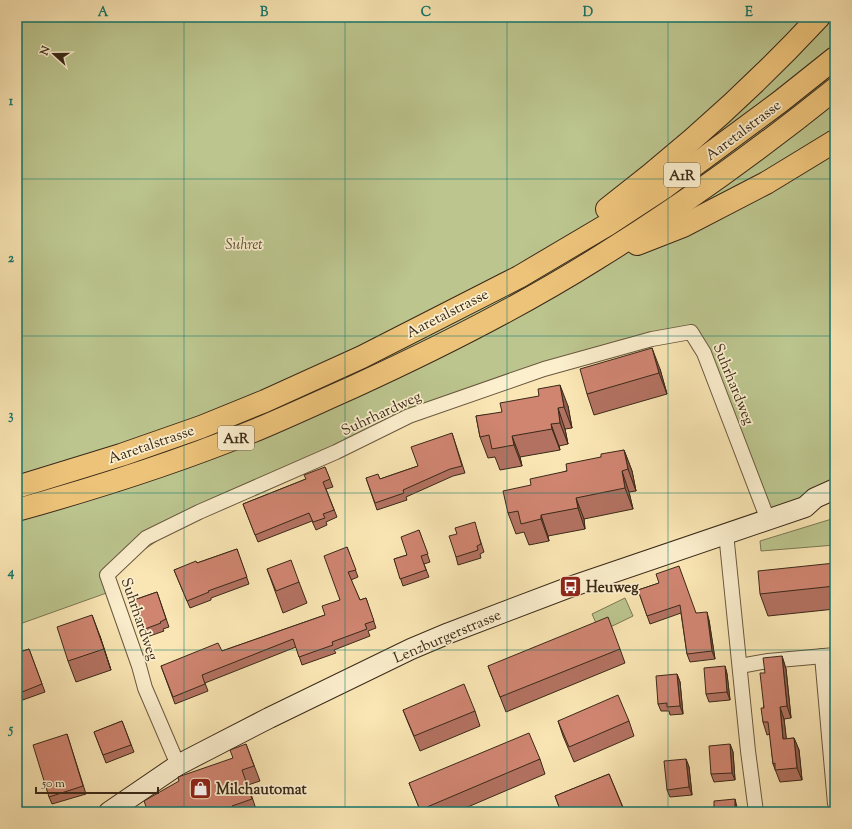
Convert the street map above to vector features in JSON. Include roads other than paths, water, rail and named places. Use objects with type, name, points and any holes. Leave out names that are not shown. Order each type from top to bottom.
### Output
[{"type":"highway","points":[[519,277],[630,192],[713,122],[760,78],[819,17]]},
{"type":"highway","name":"Aaretalstrasse","points":[[17,487],[121,455],[265,401],[362,357],[519,277],[607,225],[665,187],[735,137],[835,58]]},
{"type":"highway","name":"Aaretalstrasse","points":[[17,510],[128,478],[253,432],[447,343],[530,298],[641,231],[724,174],[793,123],[835,89]]},
{"type":"highway","points":[[595,260],[683,226],[766,182],[835,141]]},
{"type":"main road","name":"Lenzburgerstrasse","points":[[109,812],[178,765],[269,718],[412,649],[449,633],[570,587],[805,507],[815,498],[835,489]]},
{"type":"main road","name":"Lenzburgerstrasse","points":[[805,507],[818,510],[835,504]]},
{"type":"street","name":"Suhrhardweg","points":[[178,765],[145,688],[139,666],[107,575],[146,538],[199,512],[336,452],[409,416],[544,368],[652,339],[691,332],[704,353],[768,520]]},
{"type":"street","points":[[726,533],[756,812]]},
{"type":"street","points":[[740,666],[768,661],[829,656],[835,804]]},
{"type":"place","name":"Heuweg","points":[[570,587]]},
{"type":"place","name":"Milchautomat","points":[[200,789]]},
{"type":"park label","name":"Suhret","points":[[244,244]]}]
